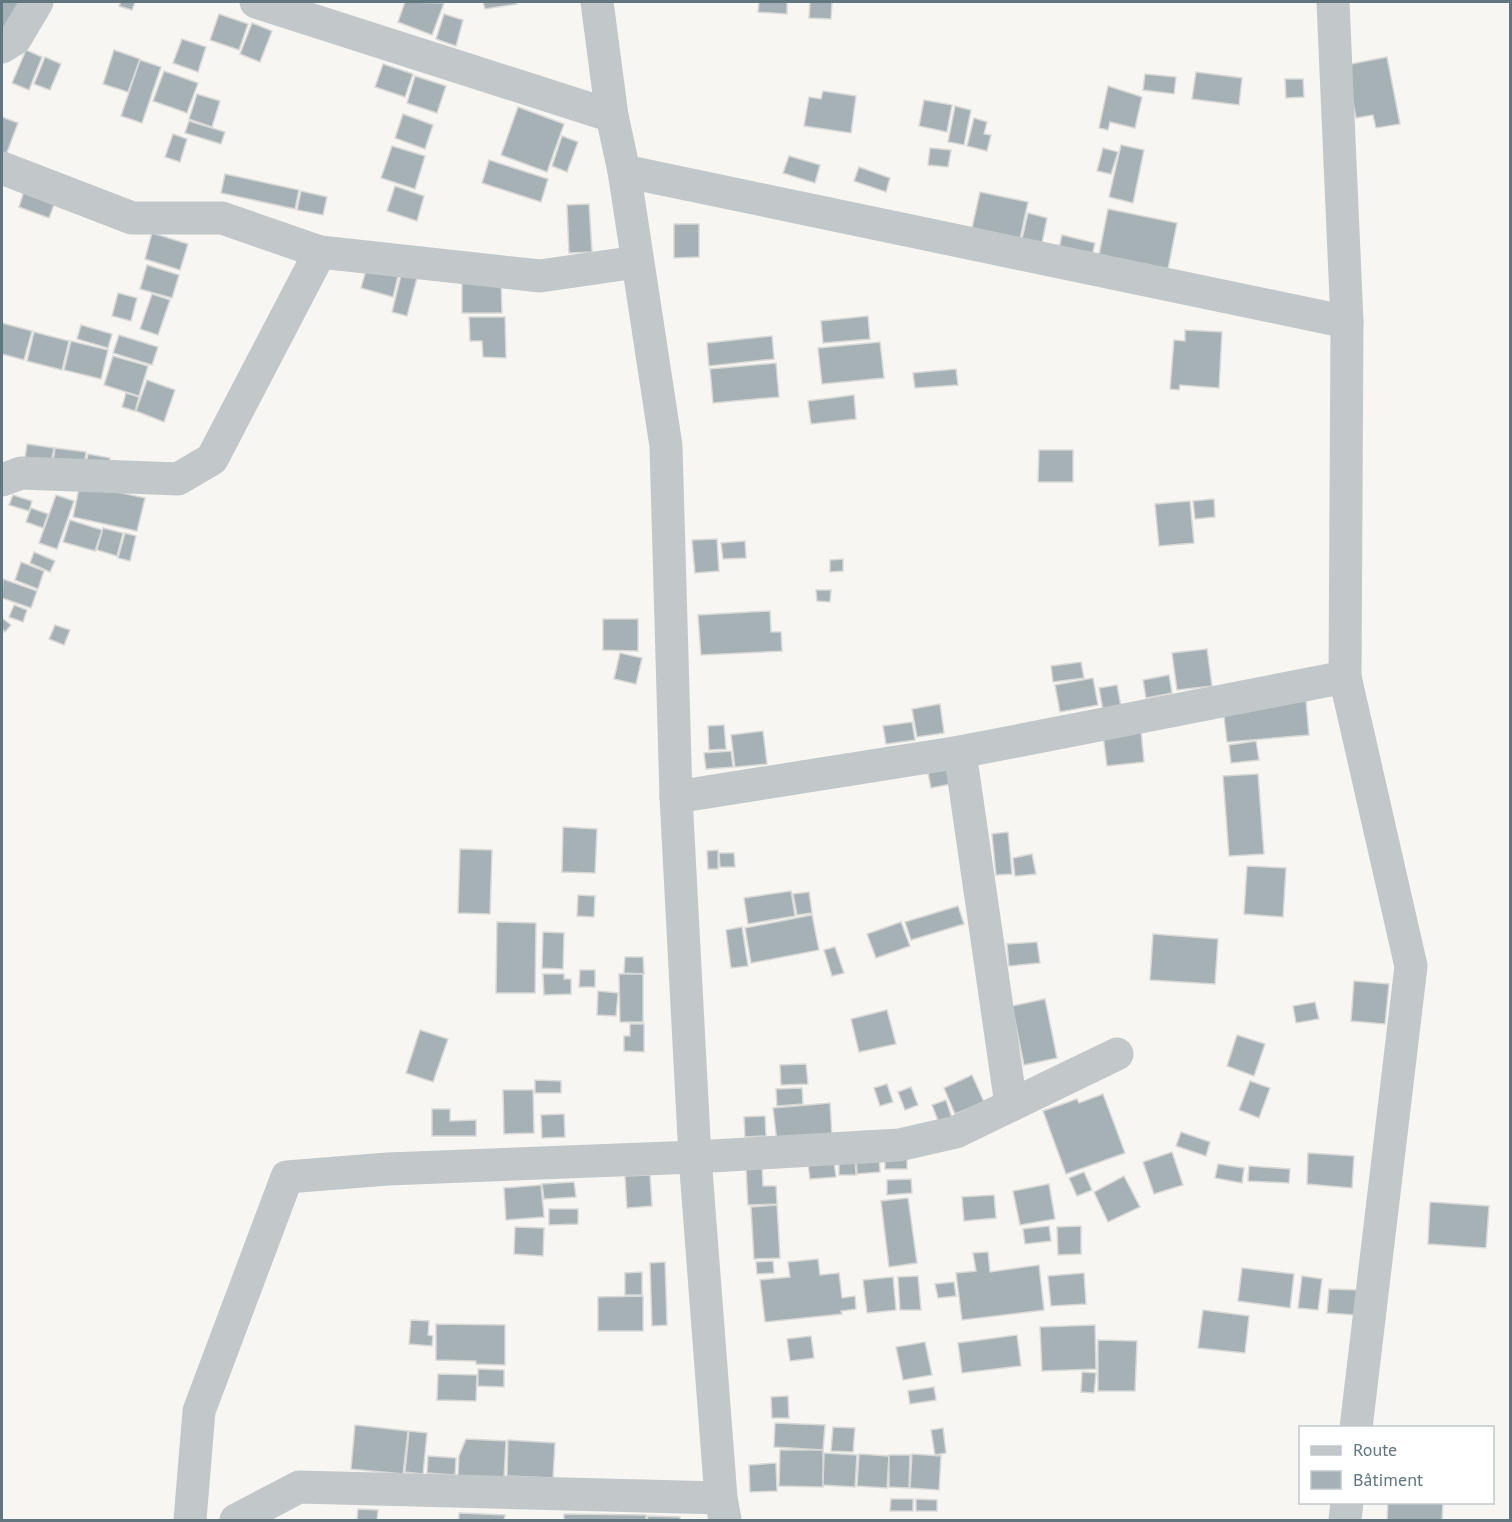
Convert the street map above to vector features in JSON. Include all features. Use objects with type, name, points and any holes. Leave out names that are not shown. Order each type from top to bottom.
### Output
[{"type":"street","points":[[2,47],[15,39],[37,2]]},
{"type":"street","points":[[256,2],[612,116]]},
{"type":"street","points":[[236,1521],[299,1487],[723,1509],[695,1157],[675,797],[666,446],[624,171],[612,116],[597,2]]},
{"type":"street","points":[[1333,2],[1347,322],[1345,677],[1411,966],[1356,1426]]},
{"type":"street","points":[[2,168],[132,218],[222,218],[320,252],[540,276],[637,262]]},
{"type":"street","points":[[624,171],[1347,322]]},
{"type":"street","points":[[2,480],[21,473],[178,479],[212,459],[320,252]]},
{"type":"street","points":[[675,797],[960,752],[1345,677]]},
{"type":"street","points":[[960,752],[1011,1105]]},
{"type":"street","points":[[190,1521],[199,1411],[287,1177],[399,1169],[695,1157],[899,1145],[956,1132],[1117,1054]]},
{"type":"street","points":[[1345,1521],[1347,1504]]},
{"type":"building","points":[[2,2],[22,2],[13,31],[2,27]]},
{"type":"building","points":[[121,2],[135,2],[132,10],[119,6]]},
{"type":"building","points":[[405,2],[444,3],[432,35],[398,22]]},
{"type":"building","points":[[483,2],[516,2],[517,4],[485,9]]},
{"type":"building","points":[[759,2],[787,2],[787,14],[758,12]]},
{"type":"building","points":[[810,2],[832,2],[831,19],[809,18]]},
{"type":"building","points":[[219,14],[248,24],[239,50],[210,40]]},
{"type":"building","points":[[444,14],[463,20],[456,46],[436,39]]},
{"type":"building","points":[[252,23],[272,31],[260,62],[240,54]]},
{"type":"building","points":[[182,39],[206,47],[198,72],[173,63]]},
{"type":"building","points":[[26,50],[42,57],[29,90],[12,83]]},
{"type":"building","points":[[114,50],[140,59],[128,92],[103,84]]},
{"type":"building","points":[[45,57],[61,64],[50,90],[34,84]]},
{"type":"building","points":[[1387,57],[1400,124],[1376,128],[1373,115],[1356,118],[1346,65]]},
{"type":"building","points":[[140,60],[161,67],[142,123],[121,116]]},
{"type":"building","points":[[383,64],[413,74],[405,97],[375,87]]},
{"type":"building","points":[[164,71],[198,83],[187,113],[153,101]]},
{"type":"building","points":[[1196,72],[1242,78],[1239,105],[1192,99]]},
{"type":"building","points":[[1145,74],[1176,77],[1174,94],[1143,90]]},
{"type":"building","points":[[415,76],[446,86],[437,113],[407,103]]},
{"type":"building","points":[[1285,79],[1303,79],[1304,97],[1286,98]]},
{"type":"building","points":[[1108,86],[1142,97],[1135,128],[1110,122],[1108,130],[1099,128]]},
{"type":"building","points":[[823,91],[856,96],[851,133],[804,126],[809,97],[821,99]]},
{"type":"building","points":[[197,94],[220,101],[212,127],[189,119]]},
{"type":"building","points":[[924,100],[952,105],[947,132],[919,126]]},
{"type":"building","points":[[955,106],[971,110],[964,145],[948,142]]},
{"type":"building","points":[[518,107],[564,124],[547,172],[501,155]]},
{"type":"building","points":[[403,114],[433,125],[425,149],[395,138]]},
{"type":"building","points":[[2,117],[18,123],[6,155],[2,153]]},
{"type":"building","points":[[974,118],[987,122],[984,134],[991,135],[987,151],[967,146]]},
{"type":"building","points":[[189,121],[225,132],[221,144],[185,133]]},
{"type":"building","points":[[173,134],[187,139],[180,162],[165,157]]},
{"type":"building","points":[[562,136],[578,142],[567,172],[552,166]]},
{"type":"building","points":[[1121,145],[1144,150],[1133,203],[1109,197]]},
{"type":"building","points":[[392,146],[425,156],[415,189],[381,178]]},
{"type":"building","points":[[930,148],[951,150],[948,167],[928,165]]},
{"type":"building","points":[[1103,148],[1118,152],[1111,174],[1097,171]]},
{"type":"building","points":[[789,156],[820,165],[815,183],[783,173]]},
{"type":"building","points":[[489,160],[548,179],[541,202],[482,183]]},
{"type":"building","points":[[859,167],[890,178],[886,192],[854,181]]},
{"type":"building","points":[[225,174],[299,190],[295,209],[221,193]]},
{"type":"building","points":[[395,186],[424,196],[417,221],[387,211]]},
{"type":"building","points":[[24,191],[55,202],[49,218],[19,207]]},
{"type":"building","points":[[301,191],[327,197],[323,215],[297,210]]},
{"type":"building","points":[[980,192],[1028,202],[1020,239],[972,228]]},
{"type":"building","points":[[589,204],[592,252],[569,253],[567,205]]},
{"type":"building","points":[[1108,209],[1177,223],[1168,269],[1099,255]]},
{"type":"building","points":[[1028,213],[1047,218],[1042,243],[1022,239]]},
{"type":"building","points":[[674,224],[699,224],[699,257],[674,258]]},
{"type":"building","points":[[152,233],[188,244],[180,270],[145,259]]},
{"type":"building","points":[[1062,235],[1095,243],[1092,256],[1059,248]]},
{"type":"building","points":[[368,263],[399,272],[393,297],[361,288]]},
{"type":"building","points":[[147,265],[179,275],[172,298],[140,289]]},
{"type":"building","points":[[402,271],[418,274],[407,316],[392,312]]},
{"type":"building","points":[[462,282],[501,282],[502,313],[462,313]]},
{"type":"building","points":[[118,293],[137,298],[131,321],[112,316]]},
{"type":"building","points":[[152,294],[170,300],[158,335],[140,329]]},
{"type":"building","points":[[868,316],[870,339],[823,343],[821,321]]},
{"type":"building","points":[[469,317],[505,317],[506,358],[483,357],[482,341],[470,341]]},
{"type":"building","points":[[2,323],[32,331],[24,360],[2,354]]},
{"type":"building","points":[[81,325],[112,334],[108,348],[77,339]]},
{"type":"building","points":[[1185,330],[1222,332],[1219,388],[1180,385],[1179,390],[1170,389],[1174,340],[1185,341]]},
{"type":"building","points":[[34,332],[69,341],[62,370],[27,361]]},
{"type":"building","points":[[119,335],[158,347],[152,365],[113,353]]},
{"type":"building","points":[[772,336],[774,359],[709,366],[707,343]]},
{"type":"building","points":[[71,341],[108,350],[101,379],[64,370]]},
{"type":"building","points":[[880,342],[884,378],[822,384],[818,348]]},
{"type":"building","points":[[113,356],[148,366],[139,396],[104,385]]},
{"type":"building","points":[[776,363],[779,397],[713,403],[710,369]]},
{"type":"building","points":[[956,369],[958,385],[915,388],[913,373]]},
{"type":"building","points":[[147,380],[175,390],[164,422],[136,411]]},
{"type":"building","points":[[126,393],[139,397],[135,411],[122,407]]},
{"type":"building","points":[[854,395],[856,419],[811,424],[808,401]]},
{"type":"building","points":[[27,444],[54,448],[51,463],[25,458]]},
{"type":"building","points":[[55,448],[86,452],[84,467],[53,462]]},
{"type":"building","points":[[1039,450],[1073,450],[1073,482],[1038,482]]},
{"type":"building","points":[[88,454],[110,458],[107,471],[85,467]]},
{"type":"building","points":[[80,484],[145,498],[137,531],[73,517]]},
{"type":"building","points":[[13,495],[32,501],[29,511],[9,505]]},
{"type":"building","points":[[56,495],[74,501],[57,549],[39,543]]},
{"type":"building","points":[[1214,499],[1215,517],[1195,519],[1193,501]]},
{"type":"building","points":[[1190,501],[1194,543],[1159,546],[1155,504]]},
{"type":"building","points":[[31,508],[48,514],[43,528],[26,522]]},
{"type":"building","points":[[70,520],[102,530],[95,551],[63,542]]},
{"type":"building","points":[[103,528],[123,533],[117,556],[97,550]]},
{"type":"building","points":[[125,533],[136,536],[130,561],[118,558]]},
{"type":"building","points":[[717,539],[719,571],[695,573],[692,540]]},
{"type":"building","points":[[745,541],[746,558],[723,559],[721,543]]},
{"type":"building","points":[[34,552],[55,561],[50,572],[30,563]]},
{"type":"building","points":[[843,559],[843,571],[830,572],[830,560]]},
{"type":"building","points":[[21,562],[44,571],[38,589],[15,580]]},
{"type":"building","points":[[3,579],[37,591],[31,608],[2,598]]},
{"type":"building","points":[[816,590],[831,590],[830,602],[817,601]]},
{"type":"building","points":[[14,605],[27,610],[23,622],[9,617]]},
{"type":"building","points":[[770,611],[771,632],[781,632],[782,651],[701,655],[698,615]]},
{"type":"building","points":[[2,618],[11,625],[5,632],[2,629]]},
{"type":"building","points":[[603,619],[638,619],[638,651],[603,650]]},
{"type":"building","points":[[55,625],[70,630],[64,645],[49,639]]},
{"type":"building","points":[[1207,649],[1212,686],[1177,690],[1172,653]]},
{"type":"building","points":[[620,653],[642,658],[636,684],[614,679]]},
{"type":"building","points":[[1081,662],[1084,678],[1053,682],[1051,666]]},
{"type":"building","points":[[1169,675],[1172,693],[1146,698],[1143,680]]},
{"type":"building","points":[[1093,678],[1098,705],[1060,712],[1055,685]]},
{"type":"building","points":[[1117,685],[1121,707],[1103,710],[1099,688]]},
{"type":"building","points":[[1306,701],[1309,735],[1227,742],[1223,708]]},
{"type":"building","points":[[940,704],[944,733],[917,737],[912,709]]},
{"type":"building","points":[[912,722],[915,740],[886,744],[883,726]]},
{"type":"building","points":[[724,725],[726,749],[709,750],[708,726]]},
{"type":"building","points":[[763,731],[767,764],[735,767],[731,735]]},
{"type":"building","points":[[1141,731],[1144,762],[1107,766],[1103,735]]},
{"type":"building","points":[[1256,741],[1259,760],[1231,763],[1229,745]]},
{"type":"building","points":[[731,751],[733,767],[706,769],[704,753]]},
{"type":"building","points":[[948,769],[951,784],[931,788],[928,773]]},
{"type":"building","points":[[1258,774],[1264,854],[1229,856],[1223,776]]},
{"type":"building","points":[[563,827],[597,829],[595,873],[562,872]]},
{"type":"building","points":[[1008,832],[1012,874],[996,875],[992,834]]},
{"type":"building","points":[[460,849],[492,850],[490,914],[458,913]]},
{"type":"building","points":[[718,850],[718,869],[708,869],[707,851]]},
{"type":"building","points":[[719,853],[734,853],[735,867],[720,867]]},
{"type":"building","points":[[1032,854],[1036,874],[1015,876],[1013,858]]},
{"type":"building","points":[[1247,866],[1286,868],[1283,917],[1244,914]]},
{"type":"building","points":[[791,891],[795,916],[748,924],[744,898]]},
{"type":"building","points":[[809,892],[812,913],[797,915],[793,894]]},
{"type":"building","points":[[578,895],[595,896],[594,917],[577,916]]},
{"type":"building","points":[[958,906],[964,924],[911,940],[905,922]]},
{"type":"building","points":[[812,915],[819,950],[751,963],[745,928]]},
{"type":"building","points":[[497,922],[536,923],[535,993],[496,993]]},
{"type":"building","points":[[901,922],[910,946],[876,958],[867,934]]},
{"type":"building","points":[[742,927],[748,966],[731,968],[726,930]]},
{"type":"building","points":[[543,932],[564,933],[563,969],[542,968]]},
{"type":"building","points":[[1153,934],[1218,939],[1215,984],[1150,980]]},
{"type":"building","points":[[1037,942],[1040,963],[1009,966],[1007,944]]},
{"type":"building","points":[[835,947],[844,973],[832,976],[824,950]]},
{"type":"building","points":[[625,957],[643,957],[644,974],[624,973]]},
{"type":"building","points":[[580,970],[595,970],[595,987],[579,987]]},
{"type":"building","points":[[543,974],[564,974],[564,979],[571,979],[571,994],[544,995]]},
{"type":"building","points":[[619,974],[643,974],[643,1022],[620,1022]]},
{"type":"building","points":[[1354,981],[1389,984],[1385,1024],[1351,1021]]},
{"type":"building","points":[[598,991],[618,993],[616,1016],[597,1015]]},
{"type":"building","points":[[1045,999],[1057,1058],[1024,1065],[1012,1006]]},
{"type":"building","points":[[1315,1002],[1319,1019],[1296,1023],[1293,1006]]},
{"type":"building","points":[[887,1010],[896,1044],[859,1052],[851,1019]]},
{"type":"building","points":[[630,1024],[644,1024],[644,1052],[624,1051],[624,1036],[630,1036]]},
{"type":"building","points":[[420,1030],[448,1039],[433,1082],[406,1073]]},
{"type":"building","points":[[1237,1035],[1265,1044],[1254,1076],[1227,1066]]},
{"type":"building","points":[[806,1064],[808,1084],[781,1085],[780,1065]]},
{"type":"building","points":[[972,1075],[984,1102],[955,1114],[944,1088]]},
{"type":"building","points":[[535,1080],[561,1081],[561,1093],[535,1093]]},
{"type":"building","points":[[1250,1081],[1270,1088],[1259,1118],[1239,1110]]},
{"type":"building","points":[[887,1084],[893,1102],[880,1106],[874,1088]]},
{"type":"building","points":[[911,1087],[918,1105],[905,1110],[898,1092]]},
{"type":"building","points":[[802,1088],[803,1104],[777,1106],[776,1089]]},
{"type":"building","points":[[503,1090],[533,1090],[534,1133],[504,1134]]},
{"type":"building","points":[[1103,1094],[1125,1153],[1066,1174],[1043,1111],[1077,1099],[1079,1103]]},
{"type":"building","points":[[946,1100],[952,1118],[939,1123],[932,1105]]},
{"type":"building","points":[[830,1103],[832,1137],[777,1142],[773,1108]]},
{"type":"building","points":[[432,1109],[450,1109],[450,1121],[476,1120],[476,1136],[432,1136]]},
{"type":"building","points":[[564,1114],[565,1137],[542,1138],[541,1115]]},
{"type":"building","points":[[765,1116],[766,1136],[745,1137],[744,1117]]},
{"type":"building","points":[[1181,1132],[1210,1142],[1206,1156],[1176,1146]]},
{"type":"building","points":[[1172,1152],[1183,1185],[1154,1194],[1143,1162]]},
{"type":"building","points":[[1308,1153],[1354,1156],[1352,1188],[1307,1184]]},
{"type":"building","points":[[879,1156],[880,1172],[857,1174],[856,1158]]},
{"type":"building","points":[[885,1157],[907,1157],[907,1169],[885,1169]]},
{"type":"building","points":[[855,1158],[856,1175],[839,1175],[839,1159]]},
{"type":"building","points":[[834,1162],[836,1177],[810,1179],[808,1164]]},
{"type":"building","points":[[1218,1164],[1244,1168],[1242,1183],[1215,1178]]},
{"type":"building","points":[[1249,1166],[1290,1169],[1289,1183],[1248,1181]]},
{"type":"building","points":[[746,1167],[762,1167],[763,1186],[776,1186],[777,1204],[748,1205]]},
{"type":"building","points":[[1084,1172],[1092,1190],[1077,1196],[1069,1178]]},
{"type":"building","points":[[650,1175],[652,1206],[627,1208],[625,1176]]},
{"type":"building","points":[[1124,1176],[1140,1207],[1108,1222],[1094,1192]]},
{"type":"building","points":[[911,1179],[912,1193],[887,1195],[887,1180]]},
{"type":"building","points":[[574,1182],[576,1197],[544,1199],[542,1184]]},
{"type":"building","points":[[1049,1184],[1055,1219],[1020,1225],[1013,1191]]},
{"type":"building","points":[[541,1185],[544,1217],[506,1220],[504,1188]]},
{"type":"building","points":[[994,1195],[996,1218],[964,1221],[962,1197]]},
{"type":"building","points":[[908,1198],[917,1263],[889,1267],[881,1201]]},
{"type":"building","points":[[1430,1202],[1489,1206],[1486,1248],[1428,1244]]},
{"type":"building","points":[[777,1205],[780,1258],[754,1259],[751,1207]]},
{"type":"building","points":[[549,1209],[578,1209],[578,1224],[549,1225]]},
{"type":"building","points":[[1049,1226],[1051,1241],[1025,1244],[1023,1229]]},
{"type":"building","points":[[1081,1226],[1081,1254],[1058,1255],[1057,1227]]},
{"type":"building","points":[[515,1227],[544,1228],[543,1256],[514,1254]]},
{"type":"building","points":[[988,1252],[990,1272],[1039,1265],[1044,1310],[962,1320],[956,1273],[976,1271],[973,1253]]},
{"type":"building","points":[[818,1259],[820,1275],[839,1273],[842,1298],[855,1296],[856,1309],[841,1311],[842,1314],[765,1322],[760,1280],[790,1277],[788,1262]]},
{"type":"building","points":[[773,1261],[774,1273],[757,1274],[756,1262]]},
{"type":"building","points":[[665,1262],[667,1325],[652,1326],[650,1263]]},
{"type":"building","points":[[1242,1268],[1294,1274],[1290,1308],[1238,1301]]},
{"type":"building","points":[[642,1272],[642,1295],[625,1295],[625,1273]]},
{"type":"building","points":[[1084,1273],[1086,1304],[1051,1306],[1048,1276]]},
{"type":"building","points":[[918,1276],[921,1310],[900,1310],[898,1277]]},
{"type":"building","points":[[1302,1276],[1322,1279],[1318,1310],[1298,1308]]},
{"type":"building","points":[[893,1277],[896,1310],[867,1313],[863,1280]]},
{"type":"building","points":[[954,1282],[956,1296],[938,1298],[935,1284]]},
{"type":"building","points":[[1329,1289],[1358,1290],[1356,1315],[1327,1313]]},
{"type":"building","points":[[643,1296],[643,1331],[598,1331],[598,1297]]},
{"type":"building","points":[[1203,1310],[1249,1316],[1245,1353],[1198,1348]]},
{"type":"building","points":[[411,1320],[429,1321],[428,1335],[433,1336],[432,1346],[409,1344]]},
{"type":"building","points":[[436,1324],[505,1325],[505,1365],[476,1364],[476,1361],[436,1360]]},
{"type":"building","points":[[1095,1325],[1096,1369],[1042,1371],[1040,1327]]},
{"type":"building","points":[[1017,1335],[1021,1366],[962,1373],[958,1343]]},
{"type":"building","points":[[811,1336],[814,1358],[790,1361],[787,1339]]},
{"type":"building","points":[[1098,1340],[1137,1341],[1135,1391],[1098,1391]]},
{"type":"building","points":[[925,1342],[932,1375],[903,1380],[896,1347]]},
{"type":"building","points":[[478,1369],[504,1370],[504,1387],[478,1386]]},
{"type":"building","points":[[1082,1372],[1096,1373],[1094,1393],[1081,1392]]},
{"type":"building","points":[[438,1374],[477,1375],[476,1401],[437,1400]]},
{"type":"building","points":[[934,1387],[936,1400],[910,1404],[908,1391]]},
{"type":"building","points":[[788,1396],[789,1418],[772,1418],[771,1397]]},
{"type":"building","points":[[775,1423],[825,1425],[823,1450],[774,1447]]},
{"type":"building","points":[[355,1425],[408,1431],[403,1474],[351,1469]]},
{"type":"building","points":[[833,1427],[855,1428],[853,1452],[831,1451]]},
{"type":"building","points":[[943,1428],[946,1453],[935,1455],[931,1430]]},
{"type":"building","points":[[409,1431],[427,1433],[423,1474],[405,1472]]},
{"type":"building","points":[[466,1439],[506,1441],[504,1478],[458,1476],[459,1456]]},
{"type":"building","points":[[508,1440],[555,1443],[553,1478],[507,1476]]},
{"type":"building","points":[[780,1450],[823,1450],[823,1487],[779,1486]]},
{"type":"building","points":[[824,1453],[857,1455],[855,1487],[823,1485]]},
{"type":"building","points":[[859,1454],[889,1456],[887,1488],[857,1486]]},
{"type":"building","points":[[912,1454],[941,1456],[939,1490],[910,1488]]},
{"type":"building","points":[[889,1455],[910,1455],[909,1488],[889,1487]]},
{"type":"building","points":[[428,1456],[456,1458],[455,1475],[427,1473]]},
{"type":"building","points":[[776,1463],[777,1491],[750,1492],[749,1465]]},
{"type":"building","points":[[891,1499],[913,1499],[913,1511],[890,1511]]},
{"type":"building","points":[[916,1499],[937,1500],[937,1511],[916,1511]]},
{"type":"building","points":[[1388,1504],[1443,1504],[1442,1520],[1387,1520]]},
{"type":"building","points":[[358,1509],[378,1510],[377,1520],[357,1520]]},
{"type":"building","points":[[459,1513],[505,1515],[504,1520],[459,1520]]},
{"type":"building","points":[[564,1514],[646,1515],[646,1520],[564,1520]]},
{"type":"building","points":[[648,1516],[680,1517],[680,1520],[647,1520]]}]
